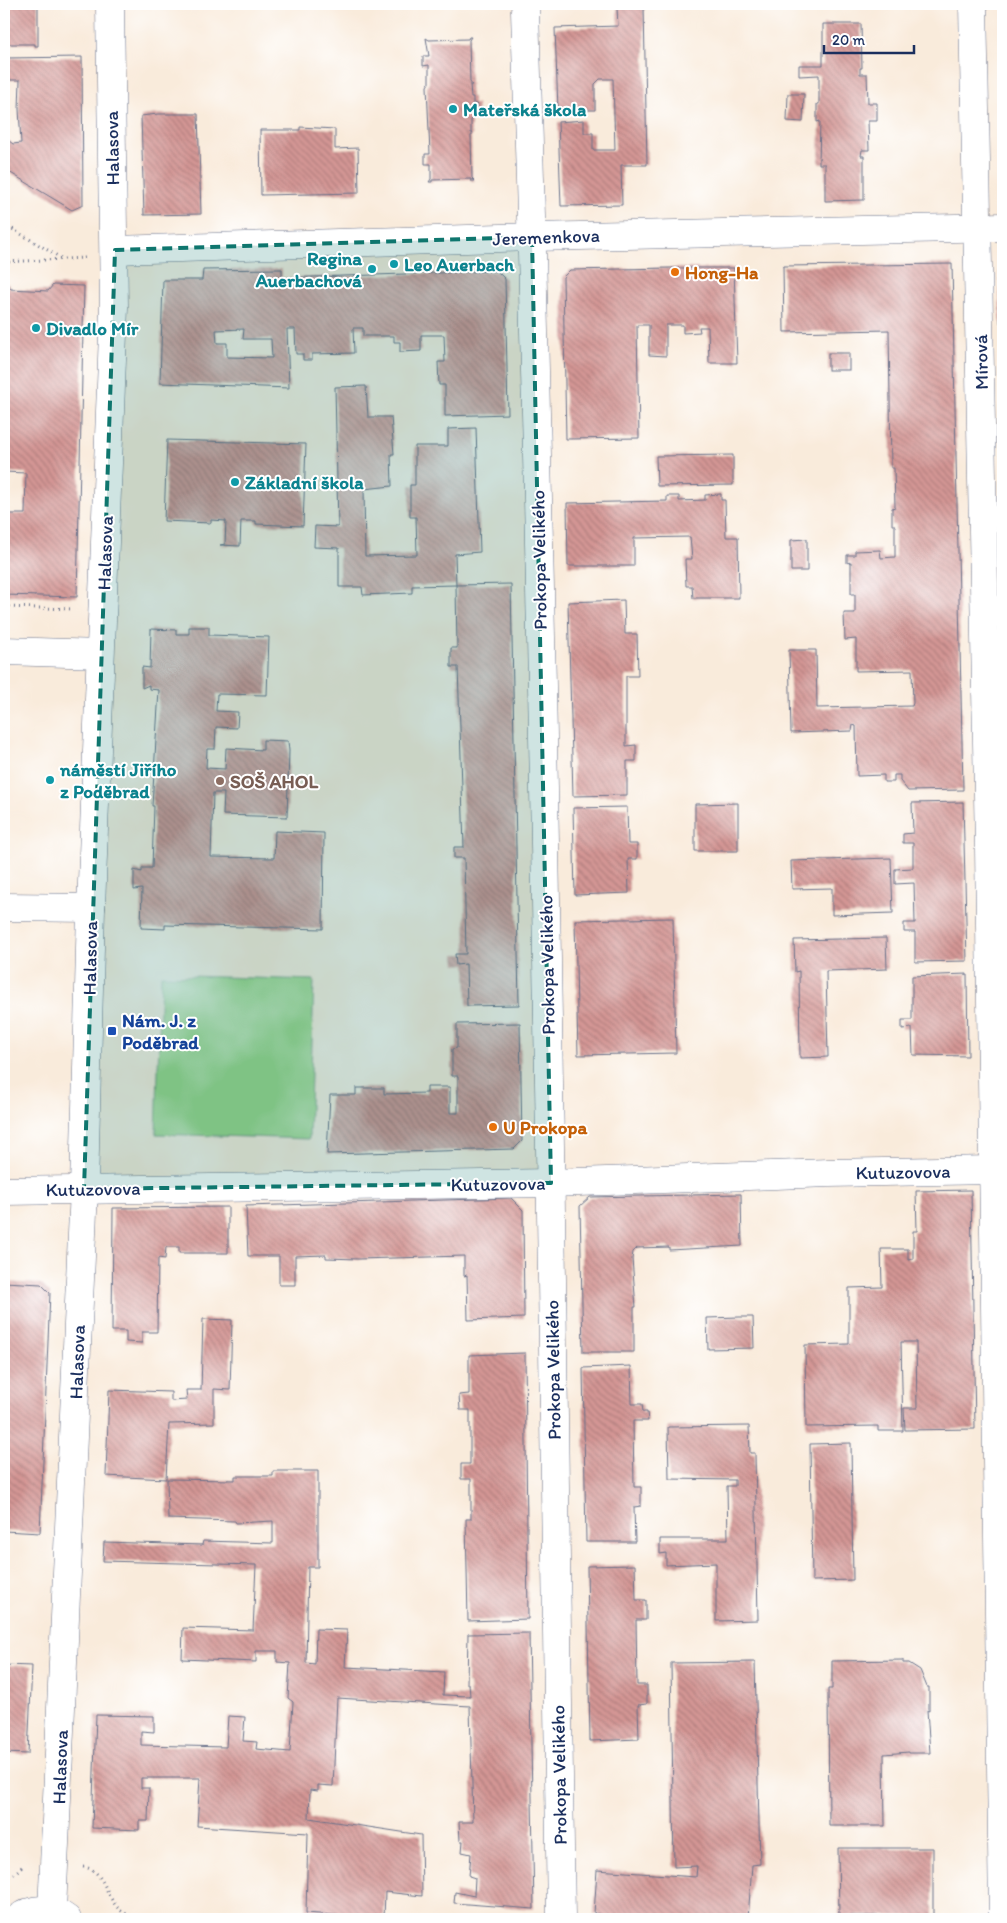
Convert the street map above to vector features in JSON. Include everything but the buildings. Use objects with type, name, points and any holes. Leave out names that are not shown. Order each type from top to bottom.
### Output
[{"type":"street","name":"Halasova","points":[[60,1915],[100,654],[115,250],[110,4]]},
{"type":"street","name":"Mírová","points":[[973,4],[990,227],[994,520],[993,1170],[1003,1919]]},
{"type":"street","name":"Prokopa Velikého","points":[[525,11],[532,236],[551,1183],[561,1919]]},
{"type":"street","name":"Jeremenkova","points":[[115,250],[532,236],[990,227]]},
{"type":"street","points":[[4,651],[100,654]]},
{"type":"street","points":[[4,907],[92,908]]},
{"type":"street","name":"Kutuzovova","points":[[4,1191],[551,1183],[829,1173],[993,1170]]},
{"type":"street","points":[[18,1919],[32,1911],[60,1915]]},
{"type":"path","points":[[4,224],[63,259]]},
{"type":"path","points":[[4,262],[88,258]]},
{"type":"path","points":[[4,607],[102,610]]},
{"type":"path","points":[[127,1914],[144,1919]]},
{"type":"highlighted area","points":[[532,237],[551,1183],[84,1189],[115,250]]},
{"type":"green space","points":[[161,975],[314,980],[309,1139],[156,1134]]},
{"type":"place","name":"Mateřská škola","points":[[453,109]]},
{"type":"place","name":"Leo Auerbach","points":[[394,264]]},
{"type":"place","name":"Regina Auerbachová","points":[[372,269]]},
{"type":"place","name":"Hong-Ha","points":[[675,272]]},
{"type":"place","name":"Divadlo Mír","points":[[36,328]]},
{"type":"place","name":"Základní škola","points":[[235,482]]},
{"type":"place","name":"náměstí Jiřího z Poděbrad","points":[[50,780]]},
{"type":"place","name":"SOŠ AHOL","points":[[220,781]]},
{"type":"place","name":"Nám. J. z Poděbrad","points":[[112,1031]]},
{"type":"place","name":"U Prokopa","points":[[493,1127]]}]
